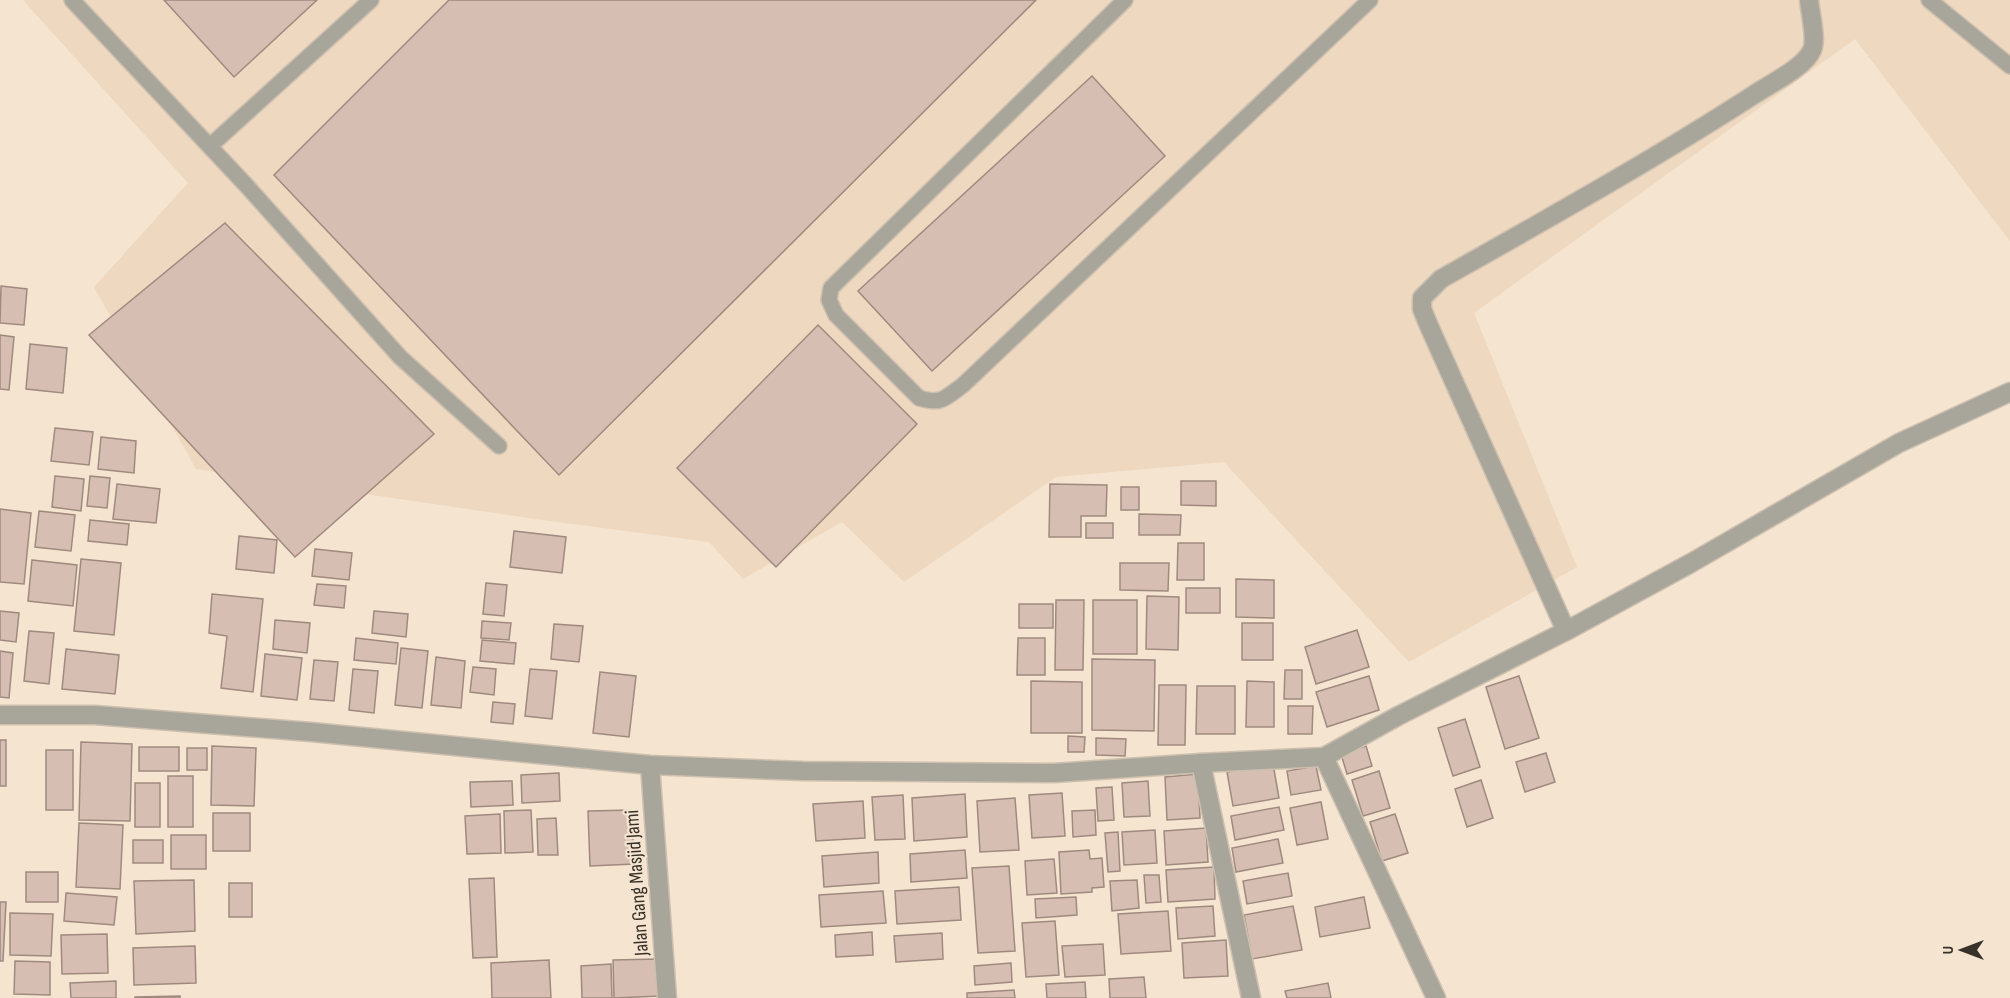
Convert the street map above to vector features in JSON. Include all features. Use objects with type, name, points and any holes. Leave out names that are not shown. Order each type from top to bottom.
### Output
[{"type":"street","points":[[1566,631],[1428,326],[1422,309],[1422,297],[1441,279],[1602,188],[1801,64],[1813,49],[1809,0]]},
{"type":"street","points":[[0,715],[95,715],[346,735],[650,765],[825,772],[1054,773],[1324,757],[1691,563],[1899,443],[2010,392]]},
{"type":"street","points":[[1324,757],[1436,998]]},
{"type":"street","points":[[1201,763],[1251,998]]},
{"type":"street","name":"Jalan Gang Masjid Jami","points":[[650,765],[667,998]]},
{"type":"lane","points":[[72,0],[245,184],[400,357],[499,446]]},
{"type":"lane","points":[[210,146],[371,0]]},
{"type":"lane","points":[[1125,0],[831,288],[830,300],[836,315],[919,398],[930,402],[941,402],[963,385],[1370,0]]},
{"type":"lane","points":[[1929,0],[2010,66]]},
{"type":"shaded area","points":[[23,0],[2010,0],[2010,241],[1855,39],[1474,313],[1577,567],[1409,662],[1224,462],[1056,477],[904,582],[842,522],[743,579],[709,542],[196,469],[94,287],[188,183]]},
{"type":"building","points":[[164,0],[317,0],[234,77]]},
{"type":"building","points":[[449,0],[1036,0],[559,475],[274,175]]},
{"type":"building","points":[[1092,76],[1165,156],[932,371],[858,291]]},
{"type":"building","points":[[225,223],[434,434],[295,557],[89,335]]},
{"type":"building","points":[[1,286],[27,289],[24,325],[0,323]]},
{"type":"building","points":[[818,325],[917,424],[776,567],[677,468]]},
{"type":"building","points":[[0,335],[14,337],[9,390],[0,389]]},
{"type":"building","points":[[30,344],[67,348],[63,393],[26,389]]},
{"type":"building","points":[[55,428],[93,432],[89,465],[51,461]]},
{"type":"building","points":[[101,437],[136,441],[134,473],[98,469]]},
{"type":"building","points":[[55,476],[84,479],[81,511],[52,507]]},
{"type":"building","points":[[90,476],[110,478],[107,508],[87,506]]},
{"type":"building","points":[[1181,481],[1216,481],[1216,506],[1181,505]]},
{"type":"building","points":[[117,484],[160,489],[156,523],[113,519]]},
{"type":"building","points":[[1050,484],[1107,485],[1106,516],[1081,516],[1081,537],[1049,537]]},
{"type":"building","points":[[1121,487],[1139,487],[1139,510],[1121,510]]},
{"type":"building","points":[[0,509],[31,513],[24,584],[0,582]]},
{"type":"building","points":[[39,511],[75,515],[71,551],[35,547]]},
{"type":"building","points":[[1139,514],[1181,515],[1180,535],[1139,535]]},
{"type":"building","points":[[90,520],[129,524],[127,545],[88,541]]},
{"type":"building","points":[[1086,523],[1113,523],[1113,538],[1086,538]]},
{"type":"building","points":[[514,531],[566,537],[562,573],[510,567]]},
{"type":"building","points":[[239,536],[277,540],[274,573],[236,569]]},
{"type":"building","points":[[1178,543],[1204,543],[1204,580],[1177,580]]},
{"type":"building","points":[[315,549],[352,553],[349,580],[312,576]]},
{"type":"building","points":[[81,559],[121,563],[114,635],[74,631]]},
{"type":"building","points":[[32,560],[77,565],[73,606],[28,601]]},
{"type":"building","points":[[1120,563],[1169,563],[1168,591],[1120,590]]},
{"type":"building","points":[[1236,579],[1274,580],[1274,618],[1236,617]]},
{"type":"building","points":[[486,583],[507,585],[504,616],[483,614]]},
{"type":"building","points":[[317,584],[346,586],[344,608],[314,605]]},
{"type":"building","points":[[1186,588],[1220,588],[1220,613],[1186,613]]},
{"type":"building","points":[[212,594],[263,599],[253,692],[221,688],[227,636],[209,633]]},
{"type":"building","points":[[1147,596],[1179,597],[1178,650],[1146,649]]},
{"type":"building","points":[[1056,600],[1084,600],[1083,670],[1055,670]]},
{"type":"building","points":[[1093,600],[1137,600],[1137,654],[1093,654]]},
{"type":"building","points":[[1019,604],[1053,604],[1053,628],[1019,628]]},
{"type":"building","points":[[0,611],[19,613],[16,642],[0,640]]},
{"type":"building","points":[[374,611],[408,614],[406,637],[372,633]]},
{"type":"building","points":[[275,620],[310,623],[307,653],[273,649]]},
{"type":"building","points":[[482,621],[511,623],[509,640],[481,638]]},
{"type":"building","points":[[1242,623],[1273,623],[1273,660],[1242,660]]},
{"type":"building","points":[[554,624],[583,626],[579,662],[551,659]]},
{"type":"building","points":[[1357,630],[1369,667],[1316,684],[1305,647]]},
{"type":"building","points":[[29,631],[54,633],[49,684],[24,681]]},
{"type":"building","points":[[356,638],[398,643],[396,664],[354,660]]},
{"type":"building","points":[[1018,638],[1045,638],[1045,675],[1017,675]]},
{"type":"building","points":[[482,640],[516,643],[514,664],[480,661]]},
{"type":"building","points":[[401,648],[428,651],[422,708],[395,705]]},
{"type":"building","points":[[66,649],[119,655],[115,694],[62,689]]},
{"type":"building","points":[[0,651],[13,653],[9,698],[0,697]]},
{"type":"building","points":[[265,654],[302,658],[297,700],[261,696]]},
{"type":"building","points":[[436,657],[465,661],[461,708],[431,705]]},
{"type":"building","points":[[1092,659],[1155,660],[1154,731],[1092,730]]},
{"type":"building","points":[[314,660],[338,662],[334,701],[310,699]]},
{"type":"building","points":[[473,667],[496,669],[494,695],[470,692]]},
{"type":"building","points":[[353,669],[378,671],[374,713],[349,710]]},
{"type":"building","points":[[530,669],[557,671],[552,719],[525,716]]},
{"type":"building","points":[[1285,670],[1302,670],[1302,699],[1284,699]]},
{"type":"building","points":[[600,672],[636,676],[629,737],[593,733]]},
{"type":"building","points":[[1369,676],[1379,710],[1327,727],[1316,692]]},
{"type":"building","points":[[1519,676],[1539,738],[1505,749],[1486,687]]},
{"type":"building","points":[[1031,681],[1082,682],[1082,733],[1031,733]]},
{"type":"building","points":[[1247,681],[1274,682],[1274,727],[1246,727]]},
{"type":"building","points":[[1159,685],[1186,685],[1185,745],[1158,745]]},
{"type":"building","points":[[1197,686],[1235,686],[1235,734],[1196,734]]},
{"type":"building","points":[[493,702],[515,704],[513,724],[491,722]]},
{"type":"building","points":[[1288,706],[1313,706],[1312,734],[1288,734]]},
{"type":"building","points":[[1465,719],[1480,767],[1453,776],[1438,728]]},
{"type":"building","points":[[1068,736],[1085,737],[1084,752],[1068,752]]},
{"type":"building","points":[[1096,738],[1126,739],[1125,756],[1096,755]]},
{"type":"building","points":[[0,740],[6,740],[6,786],[0,786]]},
{"type":"building","points":[[81,742],[132,744],[130,821],[79,820]]},
{"type":"building","points":[[212,746],[256,748],[254,806],[211,805]]},
{"type":"building","points":[[1366,746],[1372,766],[1347,774],[1341,754]]},
{"type":"building","points":[[139,747],[179,747],[179,771],[139,771]]},
{"type":"building","points":[[187,748],[207,748],[207,770],[187,770]]},
{"type":"building","points":[[46,750],[73,750],[73,810],[46,810]]},
{"type":"building","points":[[1546,753],[1555,782],[1525,792],[1516,762]]},
{"type":"building","points":[[1273,764],[1279,798],[1233,806],[1227,772]]},
{"type":"building","points":[[1316,766],[1321,790],[1291,795],[1287,771]]},
{"type":"building","points":[[1379,771],[1390,808],[1363,816],[1352,780]]},
{"type":"building","points":[[559,773],[560,801],[522,803],[521,775]]},
{"type":"building","points":[[1198,774],[1200,818],[1167,820],[1165,777]]},
{"type":"building","points":[[168,776],[193,776],[193,827],[168,827]]},
{"type":"building","points":[[1481,780],[1493,818],[1467,827],[1455,789]]},
{"type":"building","points":[[512,781],[513,805],[471,807],[470,782]]},
{"type":"building","points":[[1148,781],[1150,816],[1124,817],[1122,783]]},
{"type":"building","points":[[135,783],[160,783],[160,827],[135,827]]},
{"type":"building","points":[[1112,787],[1114,820],[1098,821],[1096,788]]},
{"type":"building","points":[[1062,793],[1065,836],[1032,838],[1029,795]]},
{"type":"building","points":[[965,794],[967,837],[914,841],[912,798]]},
{"type":"building","points":[[903,795],[905,839],[875,840],[872,797]]},
{"type":"building","points":[[1015,798],[1019,850],[980,852],[977,801]]},
{"type":"building","points":[[863,801],[865,838],[816,841],[813,804]]},
{"type":"building","points":[[1321,802],[1328,839],[1297,845],[1290,808]]},
{"type":"building","points":[[1279,807],[1284,830],[1235,840],[1231,816]]},
{"type":"building","points":[[531,810],[533,852],[505,853],[504,811]]},
{"type":"building","points":[[632,810],[634,864],[590,866],[588,811]]},
{"type":"building","points":[[1095,810],[1096,835],[1073,837],[1072,811]]},
{"type":"building","points":[[213,813],[250,813],[250,851],[213,851]]},
{"type":"building","points":[[500,814],[501,853],[467,854],[465,816]]},
{"type":"building","points":[[1395,814],[1408,853],[1382,861],[1370,822]]},
{"type":"building","points":[[556,818],[558,855],[538,855],[537,819]]},
{"type":"building","points":[[79,823],[123,825],[120,889],[76,887]]},
{"type":"building","points":[[1206,828],[1208,862],[1166,865],[1164,831]]},
{"type":"building","points":[[1155,830],[1157,863],[1124,865],[1122,832]]},
{"type":"building","points":[[1118,832],[1120,871],[1108,872],[1105,833]]},
{"type":"building","points":[[171,835],[206,835],[206,869],[171,869]]},
{"type":"building","points":[[1278,839],[1283,863],[1236,872],[1232,848]]},
{"type":"building","points":[[133,840],[163,840],[163,863],[133,863]]},
{"type":"building","points":[[965,850],[967,878],[911,882],[910,854]]},
{"type":"building","points":[[1089,850],[1090,859],[1102,858],[1104,887],[1092,888],[1092,892],[1061,894],[1059,852]]},
{"type":"building","points":[[878,852],[879,883],[824,887],[822,856]]},
{"type":"building","points":[[1054,859],[1057,893],[1027,895],[1025,861]]},
{"type":"building","points":[[1009,866],[1015,951],[978,953],[972,868]]},
{"type":"building","points":[[1214,867],[1215,899],[1168,902],[1166,870]]},
{"type":"building","points":[[26,872],[58,872],[58,902],[26,902]]},
{"type":"building","points":[[1288,873],[1292,896],[1247,904],[1243,881]]},
{"type":"building","points":[[1144,875],[1159,875],[1161,902],[1146,903]]},
{"type":"building","points":[[494,878],[497,957],[473,958],[469,879]]},
{"type":"building","points":[[194,880],[195,931],[136,934],[134,881]]},
{"type":"building","points":[[1137,880],[1139,908],[1112,911],[1110,881]]},
{"type":"building","points":[[229,883],[252,883],[252,917],[229,917]]},
{"type":"building","points":[[959,887],[961,920],[897,924],[895,891]]},
{"type":"building","points":[[883,891],[886,923],[821,927],[819,895]]},
{"type":"building","points":[[66,893],[117,897],[114,925],[64,921]]},
{"type":"building","points":[[1076,897],[1077,915],[1036,918],[1035,899]]},
{"type":"building","points":[[1364,897],[1370,928],[1320,937],[1315,907]]},
{"type":"building","points":[[0,902],[6,902],[3,961],[0,961]]},
{"type":"building","points":[[1213,906],[1215,936],[1178,939],[1176,908]]},
{"type":"building","points":[[1293,906],[1302,950],[1252,959],[1244,915]]},
{"type":"building","points":[[1168,911],[1171,951],[1121,954],[1118,914]]},
{"type":"building","points":[[10,913],[53,914],[51,956],[10,955]]},
{"type":"building","points":[[1055,921],[1059,975],[1026,977],[1022,923]]},
{"type":"building","points":[[872,932],[873,955],[836,957],[835,935]]},
{"type":"building","points":[[942,933],[943,959],[896,962],[894,936]]},
{"type":"building","points":[[107,934],[108,973],[62,974],[61,935]]},
{"type":"building","points":[[1226,940],[1228,976],[1184,978],[1182,943]]},
{"type":"building","points":[[1103,944],[1105,975],[1065,977],[1062,946]]},
{"type":"building","points":[[195,946],[196,983],[134,985],[133,948]]},
{"type":"building","points":[[658,959],[660,996],[614,998],[613,960]]},
{"type":"building","points":[[549,960],[551,998],[492,998],[491,963]]},
{"type":"building","points":[[15,961],[50,962],[50,995],[14,994]]},
{"type":"building","points":[[1011,963],[1012,982],[975,985],[974,966]]},
{"type":"building","points":[[611,964],[612,998],[582,998],[581,966]]},
{"type":"building","points":[[1144,977],[1146,998],[1110,998],[1109,979]]},
{"type":"building","points":[[116,981],[116,998],[71,998],[70,983]]},
{"type":"building","points":[[1085,982],[1086,998],[1047,998],[1046,984]]},
{"type":"building","points":[[1328,983],[1331,998],[1287,998],[1285,991]]},
{"type":"building","points":[[1014,990],[1015,998],[967,998],[967,993]]},
{"type":"building","points":[[180,996],[180,998],[135,998],[135,997]]}]
